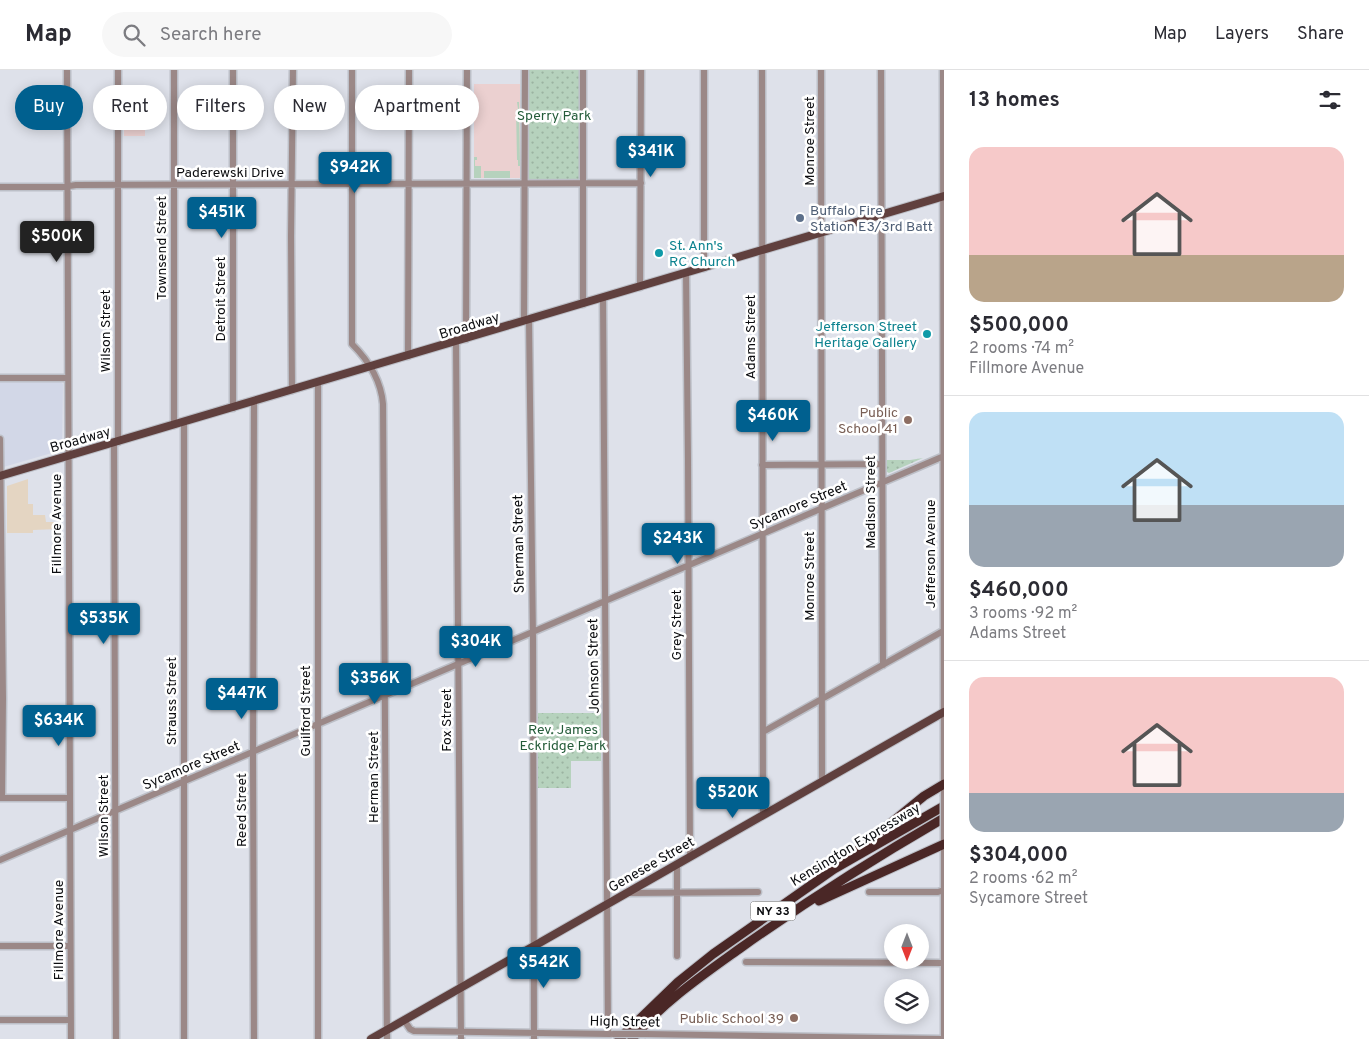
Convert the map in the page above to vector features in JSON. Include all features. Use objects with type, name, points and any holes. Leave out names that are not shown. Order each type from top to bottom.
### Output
[{"type":"highway","points":[[834,869],[924,796],[944,784]]},
{"type":"highway","name":"Kensington Expressway","points":[[613,1035],[706,960],[834,869],[944,806]]},
{"type":"highway","name":"Kensington Expressway","points":[[632,1039],[671,1000],[780,920],[888,851],[944,818]]},
{"type":"highway","points":[[780,920],[944,844]]},
{"type":"main road","name":"Broadway","points":[[1,476],[944,196]]},
{"type":"main road","name":"Genesee Street","points":[[371,1039],[944,712]]},
{"type":"street","name":"Fillmore Avenue","points":[[67,70],[71,1039]]},
{"type":"street","name":"Wilson Street","points":[[116,1039],[118,70]]},
{"type":"street","name":"Townsend Street","points":[[174,70],[174,425]]},
{"type":"street","name":"Detroit Street","points":[[233,70],[233,408]]},
{"type":"street","points":[[292,390],[293,70]]},
{"type":"street","name":"Herman Street","points":[[352,70],[352,344],[370,367],[380,390],[383,404],[387,1039]]},
{"type":"street","points":[[408,356],[410,70]]},
{"type":"street","points":[[466,339],[467,70]]},
{"type":"street","name":"Sherman Street","points":[[525,70],[524,183],[532,632],[534,1036]]},
{"type":"street","points":[[583,304],[584,70]]},
{"type":"street","points":[[640,287],[641,70]]},
{"type":"street","points":[[704,70],[704,268]]},
{"type":"street","name":"Adams Street","points":[[762,70],[763,815]]},
{"type":"street","name":"Monroe Street","points":[[821,70],[822,782]]},
{"type":"street","name":"Madison Street","points":[[881,70],[883,665]]},
{"type":"street","name":"Jefferson Avenue","points":[[943,70],[943,1039]]},
{"type":"street","name":"Paderewski Drive","points":[[0,187],[173,184],[641,183]]},
{"type":"street","name":"Grey Street","points":[[686,273],[690,856]]},
{"type":"street","name":"Johnson Street","points":[[603,298],[607,904],[613,1035]]},
{"type":"street","name":"Fox Street","points":[[456,342],[461,1035]]},
{"type":"street","points":[[0,378],[68,378]]},
{"type":"street","name":"Guilford Street","points":[[318,383],[318,1039]]},
{"type":"street","name":"Reed Street","points":[[254,402],[254,1039]]},
{"type":"street","name":"Strauss Street","points":[[184,422],[184,1039]]},
{"type":"street","points":[[0,439],[1,798],[70,798]]},
{"type":"street","name":"Sycamore Street","points":[[0,860],[944,456]]},
{"type":"street","points":[[762,465],[882,464]]},
{"type":"street","points":[[763,732],[943,631]]},
{"type":"street","points":[[677,864],[677,956]]},
{"type":"street","points":[[627,893],[758,892]]},
{"type":"street","points":[[869,892],[943,892]]},
{"type":"street","points":[[0,946],[70,946]]},
{"type":"street","points":[[746,962],[944,963]]},
{"type":"street","points":[[0,1020],[71,1020]]},
{"type":"street","name":"High Street","points":[[404,1020],[412,1031],[461,1035],[943,1039]]},
{"type":"shaded area","points":[[520,84],[520,178],[474,178],[474,130],[479,130],[479,85],[474,85]]},
{"type":"shaded area","points":[[124,130],[145,130],[145,136],[124,136]]},
{"type":"shaded area","points":[[60,381],[63,384],[62,450],[0,468],[0,382]]},
{"type":"shaded area","points":[[28,479],[28,504],[33,504],[33,515],[45,515],[46,522],[58,522],[58,529],[33,530],[33,533],[7,533],[7,486]]},
{"type":"green space","name":"Sperry Park","points":[[528,70],[580,70],[579,180],[528,180]]},
{"type":"green space","points":[[517,102],[519,102],[520,166],[518,166],[517,160]]},
{"type":"green space","points":[[474,157],[477,157],[475,166],[481,166],[481,178],[474,178]]},
{"type":"green space","points":[[484,171],[510,171],[510,178],[484,178]]},
{"type":"green space","points":[[923,458],[889,473],[887,472],[887,460]]},
{"type":"green space","name":"Rev. James Eckridge Park","points":[[538,713],[601,713],[601,761],[571,761],[571,788],[538,788]]},
{"type":"place","name":"Buffalo Fire Station E3/3rd Batt","points":[[800,218]]},
{"type":"place","name":"St. Ann's RC Church","points":[[659,253]]},
{"type":"place","name":"Jefferson Street Heritage Gallery","points":[[927,334]]},
{"type":"place","name":"Public School 41","points":[[908,420]]},
{"type":"place","name":"Public School 39","points":[[794,1018]]}]
